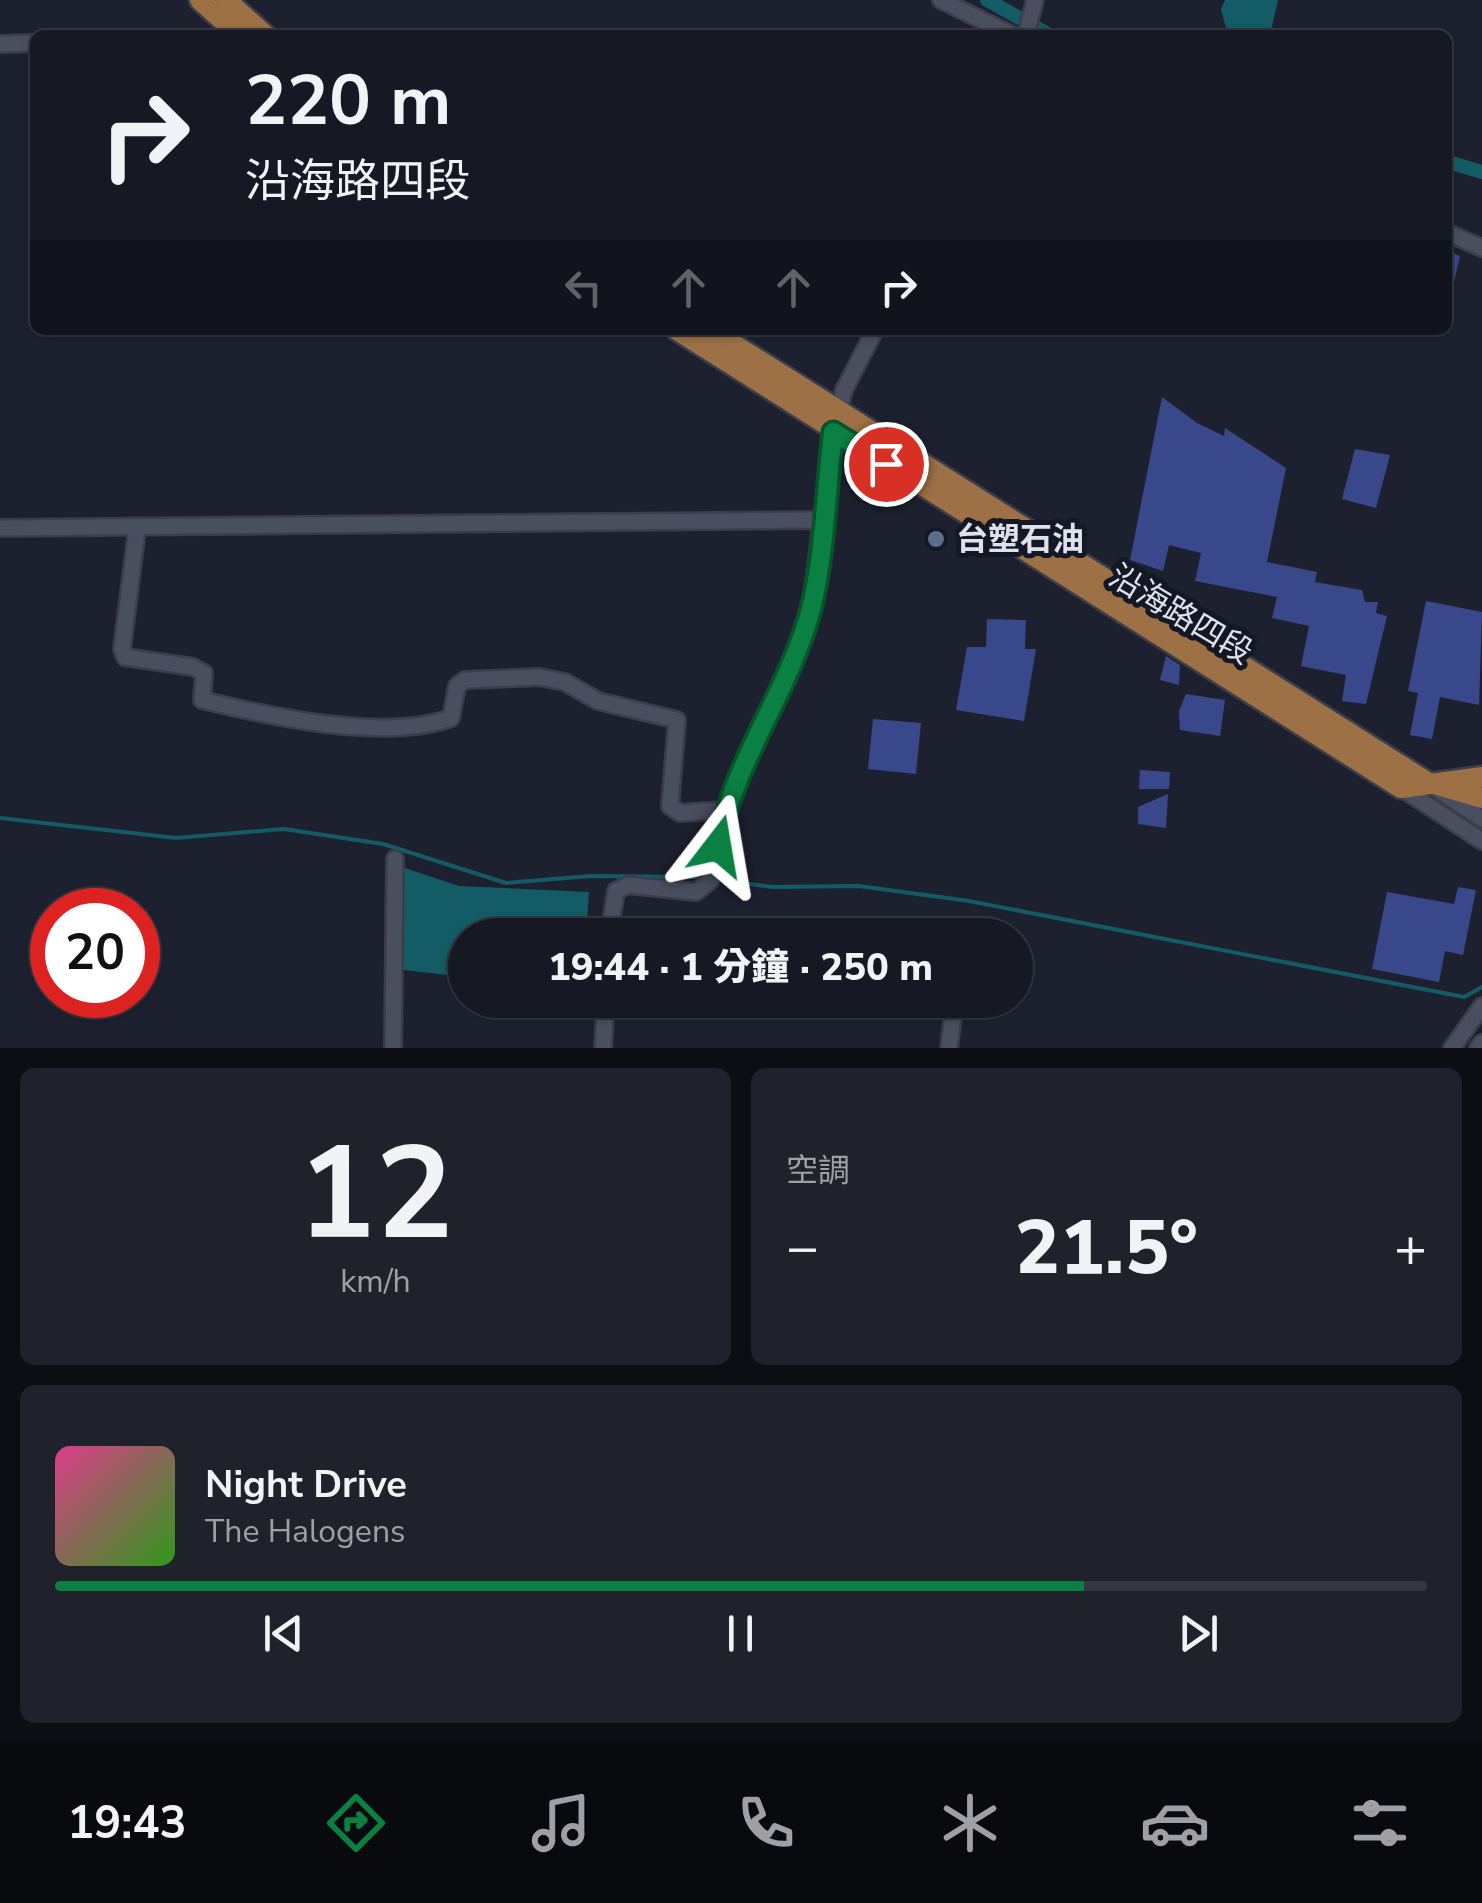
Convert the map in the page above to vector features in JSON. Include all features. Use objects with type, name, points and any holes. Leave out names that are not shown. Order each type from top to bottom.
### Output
[{"type":"main road","points":[[200,0],[246,30]]},
{"type":"main road","points":[[226,0],[248,30]]},
{"type":"main road","name":"沿海路四段","points":[[686,335],[1426,782]]},
{"type":"main road","name":"沿海路四段","points":[[718,335],[837,423],[1108,606],[1205,661],[1401,788]]},
{"type":"main road","points":[[1401,788],[1482,776]]},
{"type":"main road","points":[[1426,782],[1482,798]]},
{"type":"street","points":[[941,0],[1002,30]]},
{"type":"street","points":[[1027,30],[1035,0]]},
{"type":"street","points":[[0,44],[30,44]]},
{"type":"street","points":[[1452,235],[1482,248]]},
{"type":"street","points":[[612,918],[616,890],[628,885],[704,890],[710,882],[724,810],[783,685],[812,607],[844,390],[872,335]]},
{"type":"street","points":[[0,528],[137,530],[822,520]]},
{"type":"street","points":[[137,530],[124,657],[194,667],[204,673],[202,700],[297,724],[397,725],[450,718],[457,686],[464,680],[539,677],[566,682],[598,701],[678,720],[670,806],[680,813],[724,810]]},
{"type":"street","name":"沿海路四段","points":[[1426,782],[1482,820]]},
{"type":"street","name":"沿海路四段","points":[[1401,788],[1482,841]]},
{"type":"street","points":[[394,1048],[395,858]]},
{"type":"street","points":[[1452,1048],[1482,1006]]},
{"type":"street","points":[[603,1048],[605,1018]]},
{"type":"street","points":[[949,1048],[953,1018]]},
{"type":"shaded area","points":[[1225,0],[1278,0],[1271,30],[1226,28],[1221,9]]},
{"type":"shaded area","points":[[399,866],[459,886],[589,892],[587,918],[448,918],[448,975],[395,969]]},
{"type":"building","points":[[1452,253],[1460,256],[1452,291]]},
{"type":"building","points":[[1162,397],[1197,423],[1224,436],[1225,428],[1286,468],[1267,562],[1317,572],[1315,582],[1362,590],[1365,602],[1378,602],[1376,613],[1387,616],[1366,704],[1342,701],[1346,675],[1301,666],[1309,626],[1272,618],[1277,597],[1195,581],[1201,553],[1169,545],[1163,571],[1130,560]]},
{"type":"building","points":[[1355,449],[1390,455],[1376,508],[1342,499]]},
{"type":"building","points":[[1426,601],[1482,612],[1479,705],[1440,697],[1432,739],[1410,735],[1418,693],[1408,691]]},
{"type":"building","points":[[987,619],[1026,620],[1025,649],[1036,649],[1024,721],[956,710],[967,647],[986,647]]},
{"type":"building","points":[[1166,656],[1180,665],[1179,685],[1160,680]]},
{"type":"building","points":[[1186,694],[1225,700],[1220,736],[1180,730],[1179,711]]},
{"type":"building","points":[[873,719],[921,723],[916,774],[868,769]]},
{"type":"building","points":[[1140,770],[1170,772],[1169,789],[1139,789]]},
{"type":"building","points":[[1168,794],[1166,828],[1138,824],[1138,807]]},
{"type":"building","points":[[1458,887],[1476,890],[1463,955],[1445,951],[1439,982],[1372,969],[1387,892],[1454,904]]},
{"type":"waterway","points":[[987,0],[1041,30]]},
{"type":"waterway","points":[[1452,163],[1482,172]]},
{"type":"waterway","points":[[0,818],[176,838],[284,829],[383,844],[506,883],[591,876],[700,877]]},
{"type":"waterway","points":[[722,880],[772,887],[859,886],[969,901],[1464,997],[1482,987]]},
{"type":"place","name":"台塑石油","points":[[936,539]]},
{"type":"route","points":[[718,846],[731,792],[783,685],[812,607],[833,432],[886,464]]}]
